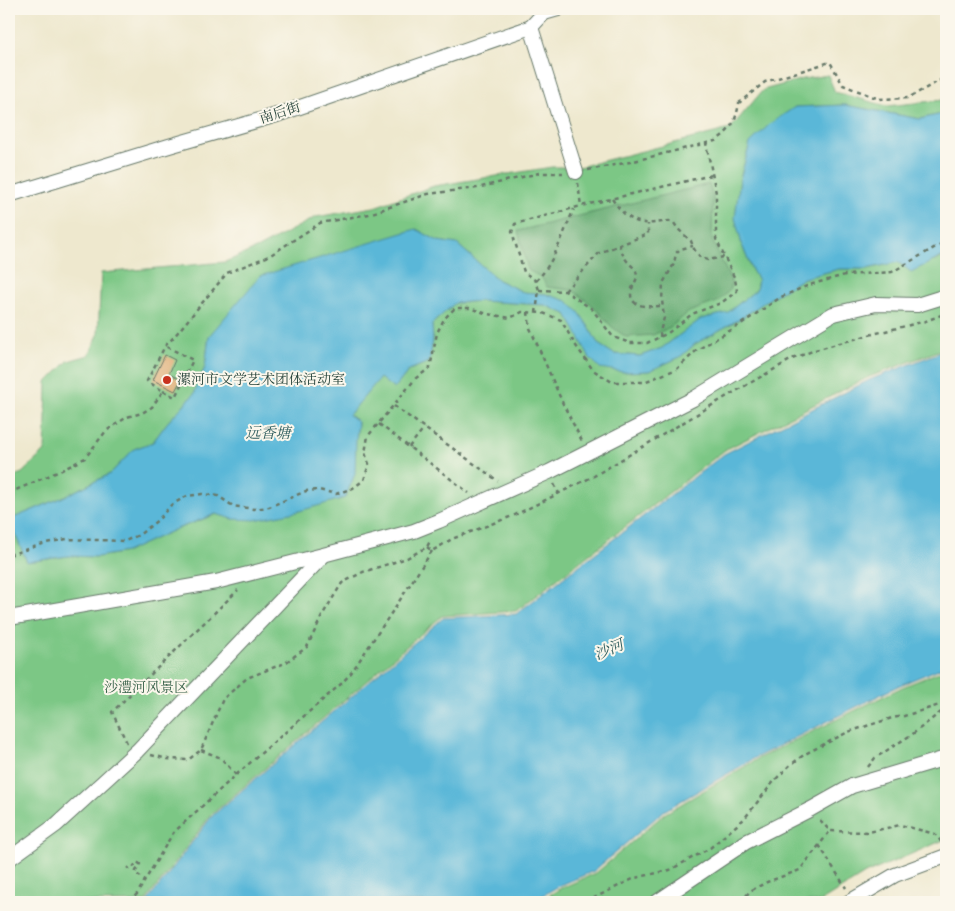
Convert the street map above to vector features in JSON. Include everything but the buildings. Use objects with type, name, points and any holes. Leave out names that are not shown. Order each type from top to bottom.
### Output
[{"type":"street","points":[[543,11],[558,9]]},
{"type":"street","name":"南后街","points":[[9,196],[277,114],[531,27],[543,11]]},
{"type":"street","points":[[531,27],[576,172]]},
{"type":"street","points":[[9,618],[216,582],[414,531],[439,522],[549,472],[693,399],[833,314],[876,304],[917,305],[946,296]]},
{"type":"street","points":[[9,859],[56,825],[137,751],[323,555]]},
{"type":"street","points":[[657,902],[746,842],[852,786],[946,758]]},
{"type":"street","points":[[851,901],[895,875],[946,856]]},
{"type":"path","points":[[165,346],[193,360],[175,397],[147,381],[165,346],[227,272],[269,256],[320,223],[369,214],[428,194],[477,188],[539,173],[576,172],[604,168],[715,141],[725,135],[737,117],[739,103],[765,82],[830,62],[843,85],[879,99],[908,98],[946,77]]},
{"type":"path","points":[[539,290],[565,291],[592,309],[612,337],[630,343],[647,343],[660,337],[692,314],[721,303],[736,291],[735,279],[716,239],[716,193],[706,143]]},
{"type":"path","points":[[576,172],[581,206]]},
{"type":"path","points":[[536,312],[539,290],[536,282],[524,272],[512,232],[515,224],[581,206],[712,175]]},
{"type":"path","points":[[612,199],[620,211],[638,223],[648,224],[669,220],[674,223],[691,241],[701,258],[708,260],[724,257]]},
{"type":"path","points":[[536,282],[544,274],[556,254],[574,208]]},
{"type":"path","points":[[565,291],[600,252],[648,234],[648,224]]},
{"type":"path","points":[[9,555],[46,542],[67,539],[125,541],[139,535],[159,519],[171,505],[187,496],[202,494],[218,496],[233,506],[254,508],[269,507],[306,491],[318,490],[336,494],[353,488],[364,480],[369,464],[365,453],[368,436],[416,378],[430,368],[437,333],[444,318],[456,308],[469,308],[510,318],[522,312],[536,312],[561,320],[593,370],[612,382],[644,382],[677,369],[697,350],[781,298],[809,285],[845,275],[892,272],[946,241]]},
{"type":"path","points":[[619,244],[627,262],[636,271],[637,280],[631,293],[632,299],[641,306],[663,306]]},
{"type":"path","points":[[660,337],[664,318],[662,300],[664,283],[674,264],[676,252],[693,246]]},
{"type":"path","points":[[528,312],[530,328],[563,404],[588,452]]},
{"type":"path","points":[[129,902],[137,894],[173,833],[351,673],[432,551],[452,539],[515,515],[594,476],[792,359],[824,347],[926,322],[946,313]]},
{"type":"path","points":[[9,493],[85,458],[106,431],[127,417],[142,413],[152,407],[163,391]]},
{"type":"path","points":[[394,406],[510,490]]},
{"type":"path","points":[[379,424],[482,502]]},
{"type":"path","points":[[409,446],[424,428]]},
{"type":"path","points":[[427,547],[432,551]]},
{"type":"path","points":[[586,902],[635,878],[670,870],[710,848],[744,819],[775,780],[805,754],[848,732],[946,703]]},
{"type":"path","points":[[852,786],[876,758],[946,708]]},
{"type":"path","points":[[200,750],[221,758],[236,775]]},
{"type":"path","points":[[811,809],[830,831],[869,832],[900,825],[935,834],[946,847]]},
{"type":"path","points":[[741,902],[750,892],[767,882],[800,870],[830,831]]},
{"type":"path","points":[[819,845],[851,901]]},
{"type":"path","points":[[127,867],[131,870],[137,862],[140,864],[135,873],[145,880]]},
{"type":"green space","points":[[828,75],[835,92],[887,106],[946,98],[946,113],[920,119],[845,105],[795,107],[750,143],[740,179],[736,218],[742,245],[758,280],[756,290],[727,313],[701,319],[662,348],[640,356],[614,354],[598,344],[589,327],[546,294],[523,292],[498,280],[457,244],[438,241],[416,229],[209,336],[205,367],[194,394],[167,423],[153,442],[134,449],[110,474],[61,498],[9,520],[9,478],[22,473],[45,451],[47,382],[68,361],[89,355],[98,335],[101,273],[225,262],[258,248],[316,217],[374,207],[434,186],[552,167],[579,167],[730,129],[763,90],[803,79]]},
{"type":"green space","points":[[709,184],[713,198],[712,240],[731,281],[731,289],[719,301],[689,312],[669,328],[653,335],[626,337],[612,327],[591,304],[572,290],[547,287],[542,278],[528,270],[518,231]]},
{"type":"green space","name":"沙澧河风景区","points":[[946,255],[946,348],[869,377],[725,450],[516,611],[442,616],[211,815],[145,902],[9,902],[9,520],[27,562],[68,556],[97,557],[126,552],[174,530],[217,514],[233,519],[356,440],[358,422],[349,415],[380,377],[394,389],[409,370],[429,362],[433,341],[432,324],[455,303],[481,301],[545,305],[566,314],[575,329],[623,372],[649,371],[680,357],[695,344],[743,317],[804,278],[839,269],[867,269],[899,262],[936,261]]},
{"type":"green space","points":[[946,669],[946,839],[865,874],[820,902],[538,902],[561,888],[596,873],[664,814],[759,758],[902,687]]},
{"type":"water","name":"远香塘","points":[[845,105],[920,119],[946,113],[946,255],[911,272],[898,262],[867,269],[839,269],[804,278],[743,317],[695,344],[680,357],[649,371],[623,372],[600,368],[589,357],[566,314],[545,305],[481,301],[455,303],[432,324],[433,341],[429,362],[409,370],[394,389],[380,378],[349,415],[358,422],[355,474],[345,498],[296,512],[255,520],[233,519],[216,514],[174,530],[126,552],[97,557],[68,556],[27,562],[9,520],[61,498],[110,474],[134,449],[153,442],[167,423],[194,394],[205,367],[209,336],[260,276],[416,229],[438,241],[457,244],[498,280],[523,292],[546,294],[567,301],[579,312],[598,344],[614,354],[640,356],[662,348],[701,319],[727,313],[756,290],[758,280],[742,245],[735,218],[740,179],[750,143],[771,123],[795,107]]},
{"type":"water","name":"沙河","points":[[946,350],[946,666],[898,686],[755,758],[664,811],[594,871],[559,886],[532,902],[147,902],[212,816],[443,618],[516,614],[724,454],[869,380]]},
{"type":"place","name":"漯河市文学艺术团体活动室","points":[[167,380]]}]
